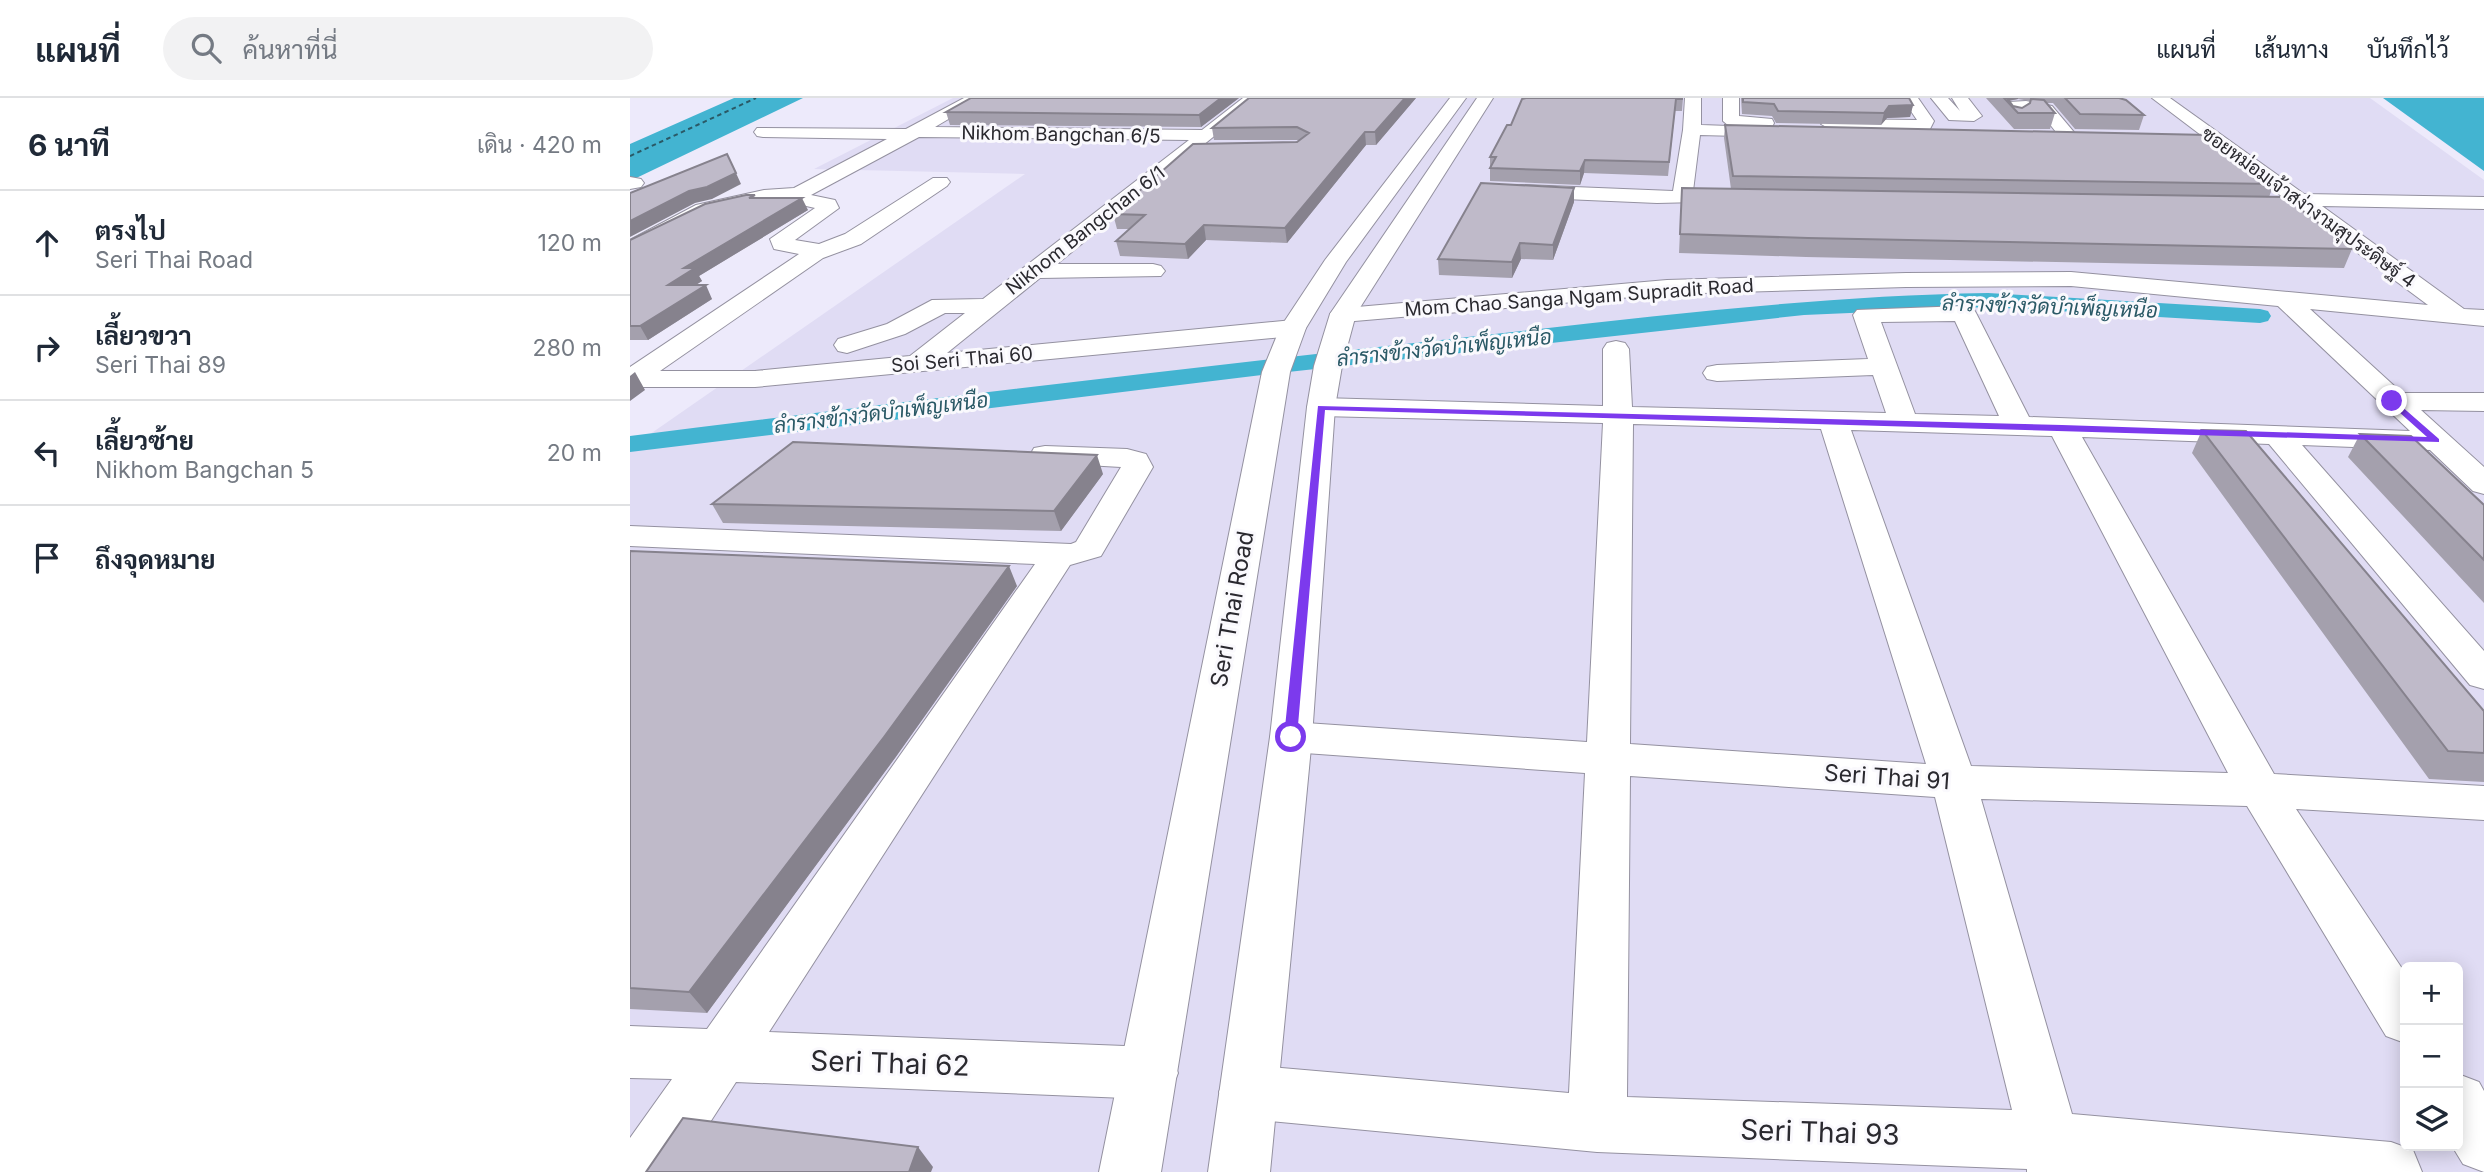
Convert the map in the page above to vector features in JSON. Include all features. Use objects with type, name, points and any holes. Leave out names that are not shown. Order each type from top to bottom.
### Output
[{"type":"street","points":[[630,249],[703,209],[764,196],[798,194],[914,126],[947,115],[976,98]]},
{"type":"street","name":"Nikhom Bangchan 6/1","points":[[918,363],[1253,98]]},
{"type":"street","name":"Seri Thai Road","points":[[1130,1172],[1150,1073],[1265,421],[1279,365],[1293,328],[1336,260],[1458,98]]},
{"type":"street","points":[[1239,1172],[1291,737],[1327,376],[1343,314],[1485,98]]},
{"type":"street","points":[[1682,196],[1692,130],[1693,98]]},
{"type":"street","points":[[1731,98],[1731,121],[1803,128],[1944,135]]},
{"type":"street","points":[[1692,130],[1924,125],[1926,121],[1910,98]]},
{"type":"street","points":[[1938,98],[1955,116],[1973,116],[1965,100]]},
{"type":"street","points":[[2161,105],[2199,109]]},
{"type":"street","name":"ซอยหม่อมเจ้าสง่างามสุประดิษฐ์ 4","points":[[2161,105],[2217,140],[2459,316]]},
{"type":"street","points":[[2017,116],[2009,107],[2046,109],[2076,137],[2041,137]]},
{"type":"street","name":"Nikhom Bangchan 6/5","points":[[763,132],[914,126],[1204,135]]},
{"type":"street","points":[[2190,139],[2217,140]]},
{"type":"street","points":[[1186,149],[1224,149]]},
{"type":"street","points":[[630,379],[815,253],[853,239],[940,182]]},
{"type":"street","points":[[1500,190],[1751,197]]},
{"type":"street","points":[[798,194],[800,198],[828,204],[829,208],[781,239],[782,244],[812,248],[815,253]]},
{"type":"street","points":[[2228,207],[2484,203]]},
{"type":"street","points":[[1034,271],[1153,271]]},
{"type":"street","name":"Mom Chao Sanga Ngam Supradit Road","points":[[1343,314],[1667,287],[1906,280],[2083,280],[2484,318]]},
{"type":"street","points":[[2284,298],[2484,484]]},
{"type":"street","points":[[846,345],[896,328],[941,305],[988,307]]},
{"type":"street","points":[[1904,424],[1866,316],[1964,313],[2019,427]]},
{"type":"street","name":"Soi Seri Thai 60","points":[[630,379],[755,379],[1293,328]]},
{"type":"street","points":[[1597,1124],[1618,415],[1616,349]]},
{"type":"street","points":[[630,354],[663,355]]},
{"type":"street","points":[[1717,373],[1884,366]]},
{"type":"street","points":[[1327,376],[1618,415],[2436,440]]},
{"type":"street","points":[[2392,401],[2484,402]]},
{"type":"street","points":[[1833,421],[1954,782],[2054,1157]]},
{"type":"street","points":[[2062,427],[2260,790],[2400,1011]]},
{"type":"street","points":[[2279,437],[2484,676]]},
{"type":"street","points":[[630,536],[1059,555],[1083,553],[1089,549],[1137,467],[1135,461],[1127,458],[1020,454]]},
{"type":"street","points":[[643,1172],[1059,555]]},
{"type":"street","name":"Seri Thai 91","points":[[1291,737],[1954,782],[2260,790],[2484,803]]},
{"type":"street","name":"Seri Thai 62","points":[[630,1052],[1150,1073]]},
{"type":"street","name":"Seri Thai 93","points":[[1248,1091],[1597,1124],[2054,1157],[2391,1172]]},
{"type":"street","points":[[2463,1110],[2484,1143]]},
{"type":"shaded area","points":[[953,98],[2370,98],[2484,180],[2484,1172],[630,1172],[630,448],[1025,174],[814,169]]},
{"type":"water","points":[[734,98],[803,98],[630,181],[630,144]]},
{"type":"water","points":[[2383,98],[2484,98],[2484,171]]},
{"type":"building","points":[[971,98],[1221,98],[1199,115],[946,112]]},
{"type":"building","points":[[1249,98],[1405,98],[1375,132],[1365,132],[1285,228],[1204,225],[1185,244],[1116,241],[1145,215],[1113,214],[1193,144],[1297,142],[1309,133],[1297,127],[1212,128]]},
{"type":"building","points":[[1682,98],[1676,99],[1669,162],[1585,160],[1580,171],[1490,168],[1496,157],[1490,157],[1507,125],[1511,125],[1522,99]]},
{"type":"building","points":[[1743,98],[1909,98],[1913,105],[1889,106],[1884,113],[1778,111],[1774,104],[1743,102]]},
{"type":"building","points":[[2004,98],[2013,106],[2022,108],[2030,103],[2031,99],[2044,100],[2055,113],[2018,113]]},
{"type":"building","points":[[2065,98],[2119,98],[2126,100],[2144,115],[2080,114]]},
{"type":"building","points":[[1725,125],[2209,135],[2274,184],[1733,176]]},
{"type":"building","points":[[727,154],[736,173],[707,187],[689,191],[630,221],[630,193]]},
{"type":"building","points":[[1481,183],[1574,188],[1553,245],[1520,243],[1512,262],[1438,259]]},
{"type":"building","points":[[1682,188],[2285,197],[2352,249],[1680,234]]},
{"type":"building","points":[[755,195],[749,198],[802,198],[684,268],[695,268],[668,285],[706,285],[640,326],[630,326],[630,240],[705,204]]},
{"type":"building","points":[[2202,430],[2246,431],[2484,711],[2484,753],[2448,751]]},
{"type":"building","points":[[2360,434],[2411,436],[2484,505],[2484,560]]},
{"type":"building","points":[[793,442],[1097,455],[1054,511],[712,504]]},
{"type":"building","points":[[630,551],[1009,566],[884,737],[689,992],[630,988]]},
{"type":"building","points":[[683,1118],[918,1147],[909,1172],[646,1172]]},
{"type":"waterway","name":"ลำรางข้างวัดบำเพ็ญเหนือ","points":[[630,444],[1279,366],[1804,308],[1988,300],[2260,316]]},
{"type":"ferry route","points":[[630,156],[756,98]]},
{"type":"route","points":[[1291,737],[1321,407],[2436,440],[2392,401]]}]
